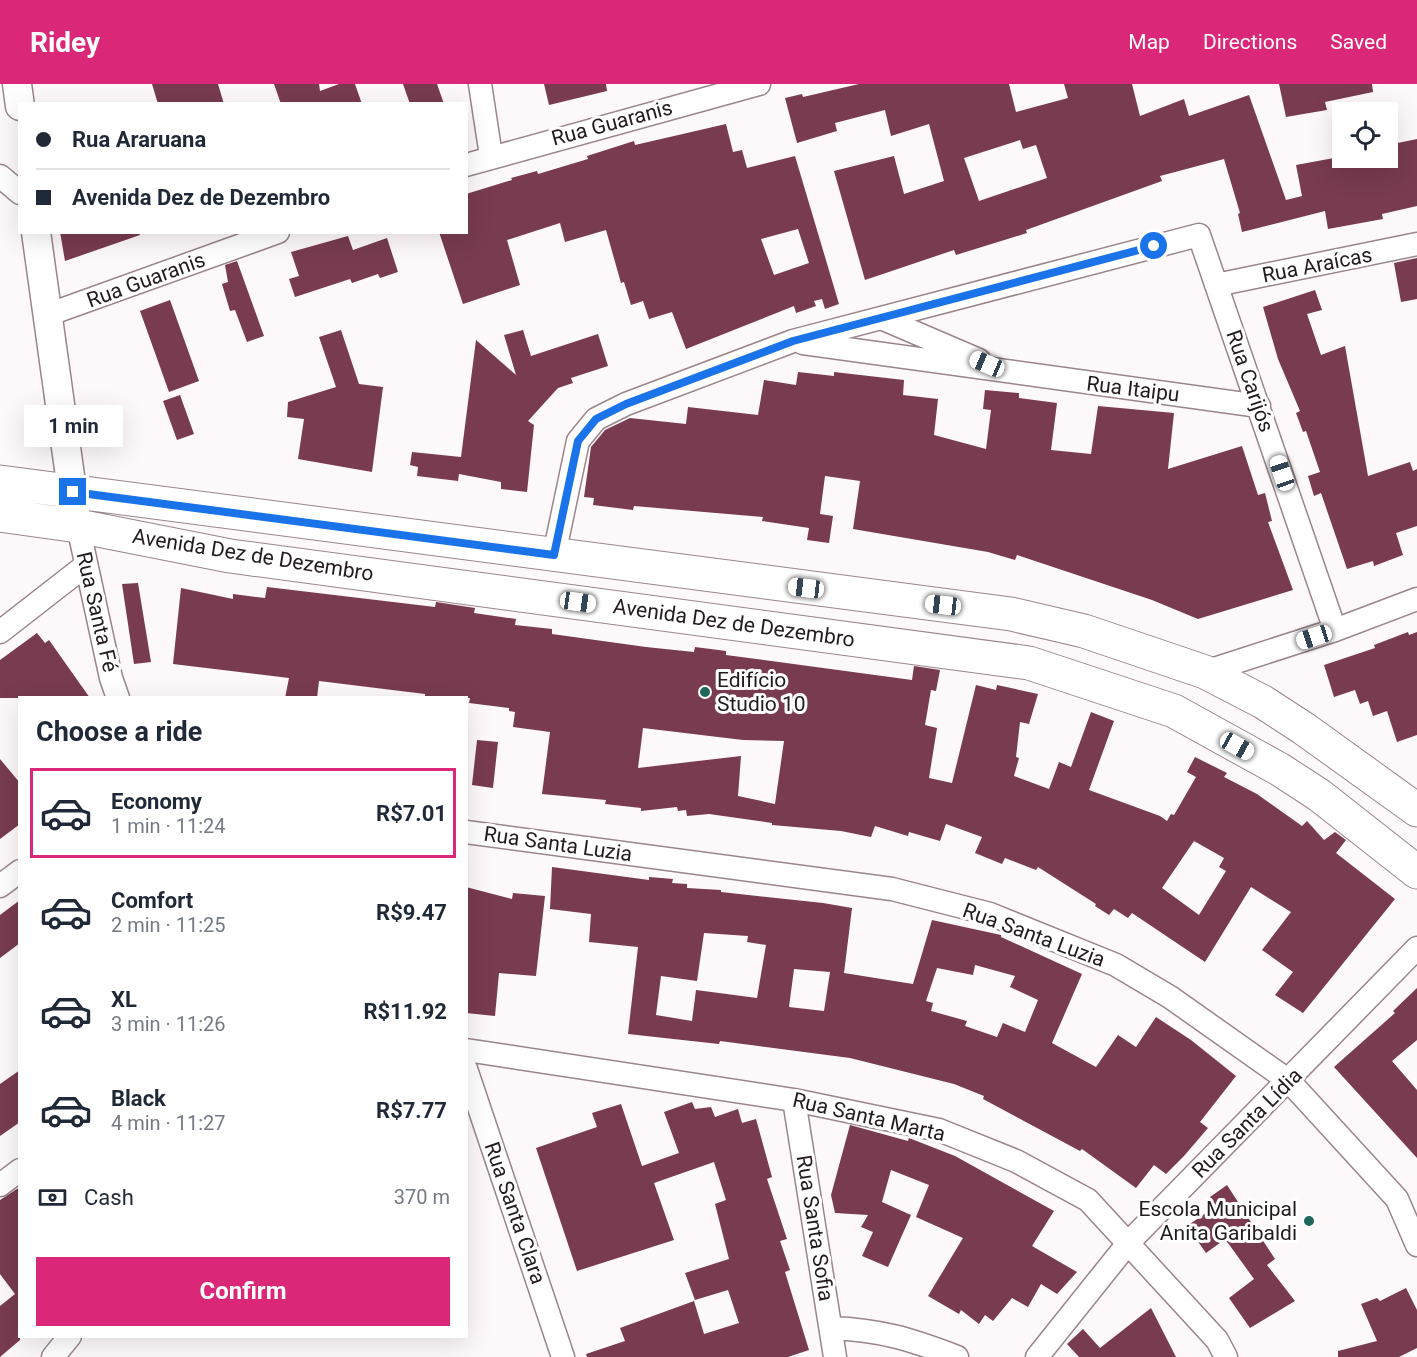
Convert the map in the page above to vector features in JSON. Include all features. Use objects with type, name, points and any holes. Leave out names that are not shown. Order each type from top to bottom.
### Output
[{"type":"highway","name":"Avenida Dez de Dezembro","points":[[0,483],[1011,614],[1084,631],[1205,672],[1263,702],[1303,728],[1417,810]]},
{"type":"highway","name":"Avenida Dez de Dezembro","points":[[0,515],[78,526],[230,556],[1037,665],[1151,702],[1196,723],[1319,795],[1417,872]]},
{"type":"street","points":[[16,84],[19,102]]},
{"type":"street","points":[[480,84],[491,156]]},
{"type":"street","name":"Rua Guaranis","points":[[468,164],[491,156],[759,84]]},
{"type":"street","points":[[0,176],[18,191]]},
{"type":"street","points":[[36,234],[78,526]]},
{"type":"street","name":"Rua Guaranis","points":[[47,315],[272,234]]},
{"type":"street","name":"Rua Carijós","points":[[880,318],[1199,235],[1335,630]]},
{"type":"street","name":"Rua Araícas","points":[[1216,285],[1417,244]]},
{"type":"street","points":[[554,555],[578,441],[596,419],[626,404],[793,341],[880,318]]},
{"type":"street","name":"Rua Itaipu","points":[[880,318],[1008,373]]},
{"type":"street","name":"Rua Itaipu","points":[[793,341],[1008,373],[1259,406]]},
{"type":"street","name":"Rua Santa Fé","points":[[78,526],[118,696]]},
{"type":"street","points":[[0,632],[86,565]]},
{"type":"street","points":[[1205,672],[1335,630],[1417,599]]},
{"type":"street","name":"Rua Santa Luzia","points":[[468,832],[892,889],[990,914],[1116,965],[1170,997],[1289,1081],[1397,1199],[1417,1245]]},
{"type":"street","points":[[0,886],[18,872]]},
{"type":"street","name":"Rua Santa Lídia","points":[[1037,1357],[1129,1242],[1417,948]]},
{"type":"street","name":"Rua Santa Marta","points":[[468,1050],[794,1100],[939,1130],[1016,1161],[1088,1200],[1217,1340],[1226,1357]]},
{"type":"street","name":"Rua Santa Clara","points":[[468,1075],[563,1357]]},
{"type":"street","name":"Rua Santa Sofia","points":[[794,1100],[835,1357]]},
{"type":"street","points":[[0,1185],[18,1172]]},
{"type":"street","points":[[831,1328],[867,1329],[904,1336],[957,1357]]},
{"type":"street","points":[[53,1357],[68,1338]]},
{"type":"building","points":[[152,84],[218,84],[223,102],[157,102]]},
{"type":"building","points":[[274,84],[319,84],[320,91],[339,84],[355,84],[361,102],[280,102]]},
{"type":"building","points":[[403,84],[437,84],[443,102],[409,102]]},
{"type":"building","points":[[544,84],[606,84],[607,91],[549,105]]},
{"type":"building","points":[[859,84],[1009,84],[1016,112],[1068,98],[1064,84],[1132,84],[1140,116],[1184,99],[1189,116],[1249,95],[1286,200],[1302,196],[1296,165],[1332,158],[1332,168],[1398,168],[1398,143],[1417,139],[1417,206],[1382,214],[1383,219],[1328,229],[1325,211],[1242,232],[1238,214],[1240,213],[1224,159],[1160,176],[1162,181],[1026,230],[1027,233],[956,255],[954,250],[865,280],[834,171],[894,156],[904,194],[944,181],[929,124],[891,136],[885,110],[835,123],[837,131],[797,143],[785,98],[802,94],[803,97]],"holes":[[[1020,140],[1023,149],[1036,145],[1047,178],[979,201],[964,158]]]},
{"type":"building","points":[[1279,84],[1372,84],[1373,92],[1325,102],[1327,110],[1286,117]]},
{"type":"building","points":[[726,124],[733,152],[742,150],[747,168],[795,156],[839,304],[825,309],[822,299],[814,301],[816,306],[796,313],[794,306],[686,349],[672,312],[649,319],[643,301],[631,305],[624,282],[621,283],[606,230],[565,242],[560,223],[507,240],[520,285],[463,304],[440,234],[468,234],[468,193],[512,180],[511,178],[537,171],[538,174],[588,159],[587,156],[634,141],[635,145]],"holes":[[[798,229],[809,263],[774,275],[761,239]]]},
{"type":"building","points":[[60,234],[140,234],[140,235],[65,261]]},
{"type":"building","points":[[348,236],[353,250],[387,238],[398,272],[380,278],[378,274],[352,283],[350,279],[295,297],[289,279],[299,276],[291,252]]},
{"type":"building","points":[[1417,258],[1417,299],[1401,302],[1394,263]]},
{"type":"building","points":[[237,261],[264,336],[247,342],[235,310],[230,311],[222,284],[228,282],[225,265]]},
{"type":"building","points":[[1315,290],[1322,310],[1307,314],[1321,355],[1345,346],[1368,476],[1410,462],[1413,471],[1417,469],[1417,526],[1396,533],[1403,555],[1374,566],[1373,561],[1347,569],[1321,493],[1314,496],[1308,476],[1320,472],[1306,431],[1303,432],[1296,413],[1300,411],[1278,359],[1263,307]]},
{"type":"building","points":[[170,300],[199,381],[169,392],[140,311]]},
{"type":"building","points":[[341,330],[359,384],[383,387],[372,472],[298,459],[304,419],[287,417],[288,402],[336,387],[319,337]]},
{"type":"building","points":[[523,330],[531,356],[598,334],[608,366],[571,378],[573,383],[558,388],[528,421],[534,425],[527,492],[501,489],[501,482],[459,474],[458,481],[417,476],[418,467],[410,465],[412,452],[461,457],[476,340],[516,375],[504,335]]},
{"type":"building","points":[[798,372],[834,376],[834,372],[904,380],[903,395],[938,399],[934,435],[986,449],[991,410],[983,409],[985,390],[1019,393],[1019,398],[1057,403],[1051,450],[1091,454],[1098,406],[1174,413],[1168,469],[1242,446],[1258,495],[1265,493],[1272,521],[1268,522],[1293,590],[1198,619],[1152,600],[1017,555],[1015,560],[988,552],[853,529],[860,481],[825,476],[820,514],[833,516],[829,543],[807,540],[809,528],[762,521],[763,517],[634,506],[633,510],[593,505],[594,498],[584,497],[591,447],[605,430],[630,418],[686,424],[688,407],[758,415],[764,380],[796,385]]},
{"type":"building","points":[[180,395],[194,434],[177,440],[163,401]]},
{"type":"building","points":[[138,583],[151,662],[134,664],[122,584]]},
{"type":"building","points":[[267,587],[435,607],[436,602],[475,608],[474,613],[516,619],[515,625],[552,629],[552,634],[646,647],[694,652],[695,647],[726,651],[726,655],[912,680],[914,666],[940,670],[936,691],[931,690],[925,725],[937,728],[929,778],[952,783],[976,685],[996,690],[997,685],[1038,694],[1029,724],[1020,722],[1016,757],[1019,758],[1014,776],[1049,789],[1059,762],[1071,767],[1091,712],[1114,721],[1089,790],[1160,816],[1167,821],[1171,814],[1174,815],[1196,777],[1187,772],[1195,757],[1227,773],[1224,777],[1257,794],[1302,826],[1307,821],[1324,840],[1335,832],[1346,840],[1336,853],[1395,899],[1303,1013],[1275,995],[1293,972],[1262,950],[1291,912],[1251,887],[1205,962],[1132,913],[1128,918],[1114,909],[1109,915],[1095,906],[1096,904],[1038,867],[1036,870],[1005,858],[1002,864],[975,853],[982,837],[946,824],[940,841],[909,832],[908,836],[875,826],[871,837],[841,831],[772,825],[772,823],[709,814],[687,816],[686,810],[678,811],[677,807],[641,811],[641,808],[605,804],[606,800],[542,794],[550,732],[513,727],[515,712],[509,711],[509,708],[469,703],[468,696],[425,696],[425,694],[319,681],[317,696],[285,696],[289,678],[173,664],[181,588],[233,599],[233,594],[265,598]],"holes":[[[643,728],[743,740],[784,741],[775,804],[738,796],[741,756],[638,768]],[[1194,841],[1224,858],[1219,867],[1226,871],[1199,915],[1162,888]]]},
{"type":"building","points":[[1408,632],[1409,635],[1417,632],[1417,735],[1397,742],[1387,711],[1373,716],[1368,701],[1360,704],[1355,690],[1334,697],[1324,665],[1375,648],[1374,645]]},
{"type":"building","points":[[37,633],[45,643],[49,640],[89,696],[0,698],[0,660]]},
{"type":"building","points":[[477,740],[498,742],[493,788],[472,785]]},
{"type":"building","points":[[0,759],[18,781],[18,826],[0,839]]},
{"type":"building","points":[[552,867],[649,880],[649,877],[673,879],[672,883],[687,884],[687,888],[721,890],[721,892],[852,908],[844,973],[913,984],[932,920],[1001,935],[1001,937],[1082,974],[1052,1043],[1096,1067],[1118,1035],[1136,1047],[1156,1017],[1191,1040],[1236,1076],[1200,1122],[1208,1128],[1184,1156],[1166,1174],[1154,1165],[1136,1188],[1082,1149],[1080,1151],[983,1099],[984,1096],[954,1084],[850,1058],[720,1041],[719,1044],[628,1034],[638,947],[589,942],[591,914],[550,909]],"holes":[[[704,933],[748,936],[747,942],[766,945],[757,998],[696,990],[692,1021],[656,1015],[661,976],[697,981]],[[975,965],[1015,976],[1010,987],[1038,1000],[1025,1032],[1003,1023],[997,1037],[965,1026],[967,1021],[931,1011],[933,1003],[926,1001],[937,968],[973,975]],[[794,969],[830,972],[824,1011],[789,1007]]]},
{"type":"building","points":[[468,888],[512,899],[513,893],[545,896],[536,976],[499,973],[495,1016],[468,1013]]},
{"type":"building","points":[[18,902],[18,944],[0,958],[0,915]]},
{"type":"building","points":[[1417,988],[1417,1040],[1392,1061],[1417,1090],[1417,1158],[1334,1067],[1395,1013],[1393,1011]]},
{"type":"building","points":[[18,1071],[18,1123],[0,1136],[0,1084]]},
{"type":"building","points":[[692,1102],[695,1109],[711,1107],[715,1117],[738,1109],[742,1123],[756,1119],[772,1177],[767,1179],[787,1239],[780,1241],[790,1270],[785,1272],[809,1350],[788,1357],[587,1357],[586,1354],[625,1341],[620,1328],[694,1301],[704,1334],[739,1323],[728,1290],[695,1300],[685,1273],[729,1259],[715,1204],[726,1200],[714,1162],[654,1183],[674,1240],[577,1271],[536,1148],[597,1127],[592,1113],[621,1104],[642,1166],[679,1153],[664,1112]]},
{"type":"building","points":[[850,1125],[908,1141],[909,1138],[955,1156],[1054,1211],[1032,1246],[1077,1272],[1057,1294],[1041,1284],[1028,1307],[1012,1298],[993,1321],[985,1315],[979,1324],[961,1310],[959,1314],[928,1296],[963,1238],[916,1217],[929,1185],[891,1170],[882,1202],[911,1215],[888,1267],[862,1256],[873,1232],[861,1227],[868,1215],[835,1213],[831,1195]]},
{"type":"building","points":[[1227,1185],[1275,1259],[1267,1265],[1295,1301],[1250,1328],[1229,1298],[1254,1279],[1228,1243],[1224,1240],[1206,1253],[1187,1226],[1216,1206],[1210,1197]]},
{"type":"building","points":[[18,1188],[18,1338],[20,1340],[0,1357],[0,1306],[15,1294],[0,1274],[0,1200]]},
{"type":"building","points":[[1406,1288],[1417,1310],[1417,1348],[1399,1357],[1338,1357],[1338,1351],[1377,1341],[1361,1304],[1377,1298],[1380,1301]]},
{"type":"building","points":[[1151,1308],[1176,1357],[1079,1357],[1067,1344],[1083,1329],[1100,1348]]},
{"type":"place","name":"Edifício Studio 10","points":[[705,692]]},
{"type":"place","name":"Escola Municipal Anita Garibaldi","points":[[1309,1221]]},
{"type":"route","points":[[73,492],[554,555],[578,441],[596,419],[626,404],[793,341],[1154,246]]}]
